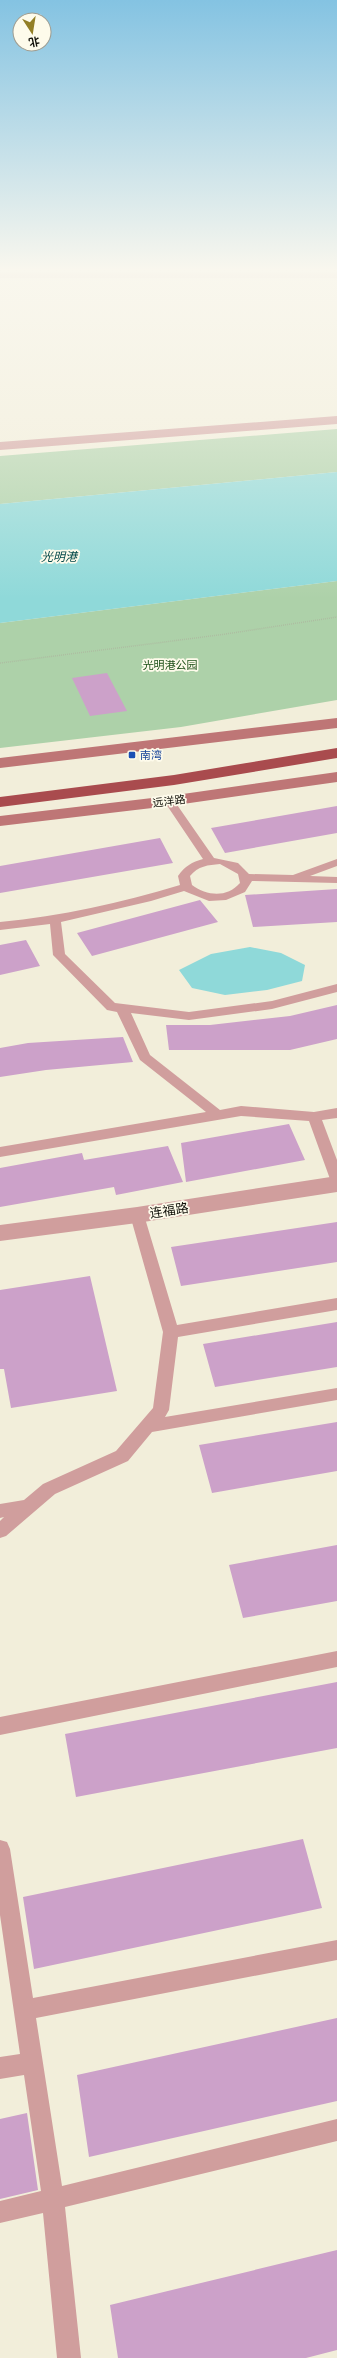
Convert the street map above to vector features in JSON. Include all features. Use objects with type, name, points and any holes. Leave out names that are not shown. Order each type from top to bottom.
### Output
[{"type":"highway","points":[[0,788],[168,766],[337,739]]},
{"type":"highway","points":[[0,802],[174,780],[337,753]]},
{"type":"main road","points":[[0,763],[216,739],[337,723]]},
{"type":"main road","name":"远洋路","points":[[0,821],[169,801],[337,777]]},
{"type":"street","points":[[0,446],[337,420]]},
{"type":"street","name":"连福路","points":[[0,1233],[137,1215],[337,1184]]},
{"type":"lane","points":[[169,801],[210,861]]},
{"type":"lane","points":[[210,861],[229,863],[243,872],[246,877],[242,888],[229,896],[209,898],[192,892],[186,887],[184,876],[187,870],[201,863],[210,861]]},
{"type":"lane","points":[[294,878],[302,873],[337,862]]},
{"type":"lane","points":[[246,877],[337,880]]},
{"type":"lane","points":[[0,926],[55,920],[147,899],[186,887]]},
{"type":"lane","points":[[55,920],[59,955],[111,1007],[189,1016],[272,1005],[337,988]]},
{"type":"lane","points":[[122,1008],[145,1057],[218,1115]]},
{"type":"lane","points":[[0,1152],[241,1111],[314,1117],[337,1113]]},
{"type":"lane","points":[[314,1117],[337,1179]]},
{"type":"lane","points":[[0,1531],[49,1489],[122,1456],[161,1410],[171,1332],[137,1215]]},
{"type":"lane","points":[[171,1332],[337,1304]]},
{"type":"lane","points":[[147,1426],[337,1394]]},
{"type":"lane","points":[[0,1512],[28,1507]]},
{"type":"lane","points":[[0,1726],[337,1659]]},
{"type":"lane","points":[[0,1849],[53,2200],[69,2358]]},
{"type":"lane","points":[[25,2010],[337,1950]]},
{"type":"lane","points":[[0,2068],[32,2063]]},
{"type":"lane","points":[[0,2212],[337,2130]]},
{"type":"path","points":[[0,663],[219,635],[337,617]]},
{"type":"green space","points":[[337,429],[337,472],[0,504],[0,456]]},
{"type":"green space","name":"光明港公园","points":[[337,581],[337,700],[181,727],[0,748],[0,623]]},
{"type":"water","name":"光明港","points":[[337,472],[337,581],[0,623],[0,504]]},
{"type":"water","points":[[250,947],[281,953],[305,965],[302,981],[267,990],[225,995],[192,988],[179,970],[211,954]]},
{"type":"building","points":[[107,673],[127,711],[90,716],[72,678]]},
{"type":"building","points":[[337,806],[337,833],[225,853],[211,828]]},
{"type":"building","points":[[160,838],[173,863],[0,893],[0,866]]},
{"type":"building","points":[[337,889],[337,922],[253,927],[245,895]]},
{"type":"building","points":[[200,900],[218,922],[92,956],[77,933]]},
{"type":"building","points":[[26,940],[40,966],[0,975],[0,945]]},
{"type":"building","points":[[337,1005],[337,1039],[290,1050],[169,1050],[166,1025],[210,1025],[290,1016]]},
{"type":"building","points":[[123,1037],[133,1062],[46,1070],[0,1077],[0,1048],[28,1043]]},
{"type":"building","points":[[289,1124],[305,1160],[186,1182],[181,1143]]},
{"type":"building","points":[[168,1146],[183,1182],[116,1195],[114,1187],[0,1207],[0,1168],[82,1153],[84,1160]]},
{"type":"building","points":[[337,1222],[337,1262],[181,1286],[171,1247]]},
{"type":"building","points":[[90,1276],[117,1391],[11,1408],[4,1369],[0,1369],[0,1290]]},
{"type":"building","points":[[337,1322],[337,1367],[215,1387],[203,1344]]},
{"type":"building","points":[[337,1422],[337,1471],[212,1493],[199,1445]]},
{"type":"building","points":[[337,1545],[337,1601],[243,1618],[229,1565]]},
{"type":"building","points":[[337,1682],[337,1748],[76,1797],[65,1734]]},
{"type":"building","points":[[303,1839],[322,1908],[34,1969],[23,1897]]},
{"type":"building","points":[[337,2018],[337,2101],[89,2157],[77,2075]]},
{"type":"building","points":[[27,2113],[38,2190],[0,2199],[0,2119]]},
{"type":"building","points":[[337,2250],[337,2350],[306,2358],[118,2358],[110,2305]]},
{"type":"place","name":"南湾","points":[[132,755]]}]
